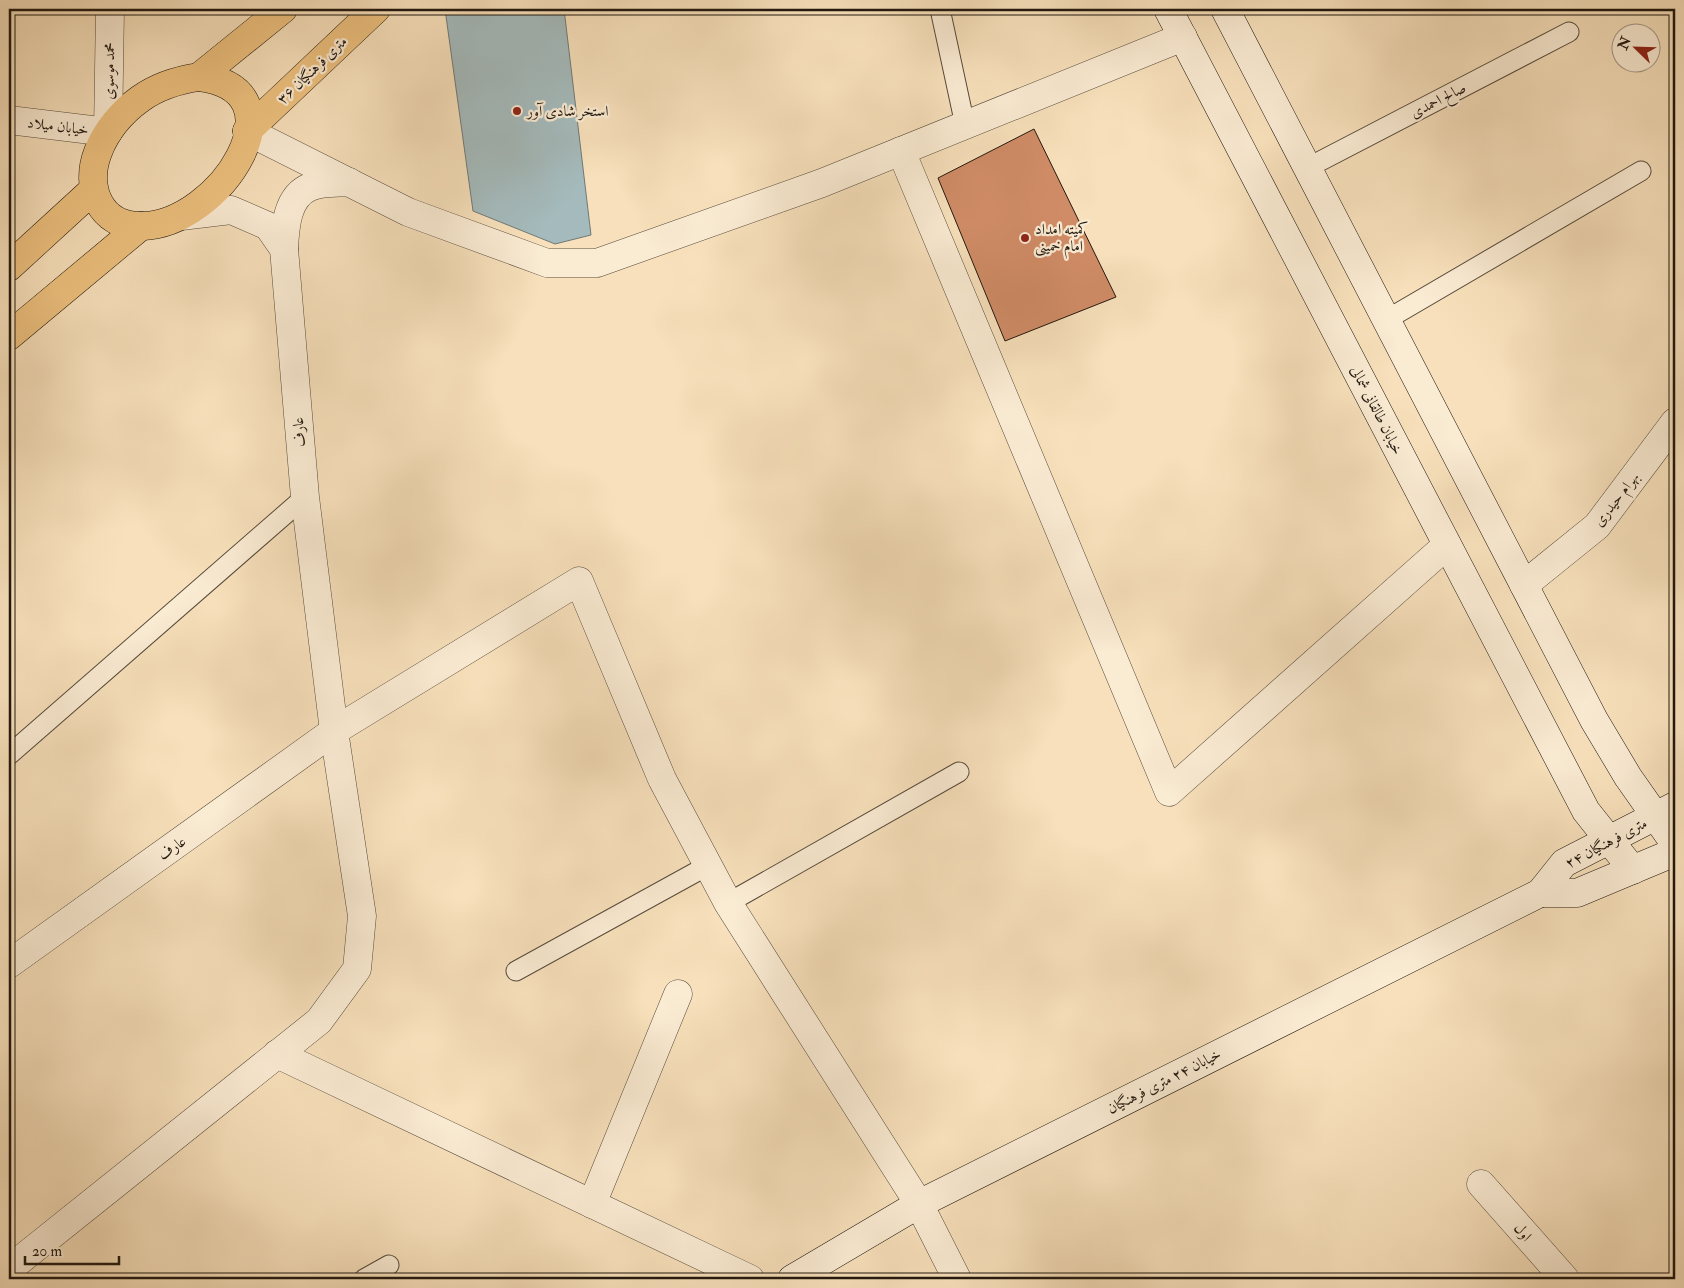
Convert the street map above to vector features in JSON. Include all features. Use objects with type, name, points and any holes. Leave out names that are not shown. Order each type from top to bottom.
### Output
[{"type":"main road","points":[[200,77],[283,9]]},
{"type":"main road","name":"۳۶ متری فرهنگیان","points":[[247,131],[376,9]]},
{"type":"main road","points":[[200,77],[218,79],[233,86],[243,98],[249,113],[244,151],[233,171],[218,189],[200,205],[181,216],[160,224],[141,226],[124,224],[108,217],[98,205],[93,190],[93,171],[98,152],[108,132],[140,99],[160,87],[181,79],[200,77]]},
{"type":"main road","points":[[9,267],[93,190]]},
{"type":"main road","points":[[9,336],[141,226]]},
{"type":"street","name":"محمد موسوی","points":[[108,132],[110,9]]},
{"type":"street","name":"خیابان طالقانی شمالی","points":[[1168,9],[1586,811],[1633,870]]},
{"type":"street","points":[[1225,9],[1594,720],[1628,777],[1666,811],[1675,844]]},
{"type":"street","points":[[247,131],[408,212],[547,263],[597,263],[822,183],[1183,37]]},
{"type":"street","name":"خیابان میلاد","points":[[9,120],[108,132]]},
{"type":"street","points":[[901,151],[1170,792],[1447,545]]},
{"type":"street","points":[[284,249],[286,222],[297,195],[310,186],[349,182]]},
{"type":"street","name":"عارف","points":[[181,216],[231,210],[268,226],[284,249],[305,497],[334,731]]},
{"type":"street","name":"بهرام حیدری","points":[[1524,585],[1597,526],[1675,422]]},
{"type":"street","name":"عارف","points":[[9,964],[334,731],[579,581],[662,779],[707,866]]},
{"type":"street","points":[[9,1269],[319,1021],[357,969],[362,916],[334,731]]},
{"type":"street","name":"۲۴ متری فرهنگیان","points":[[1540,893],[1564,863],[1666,811]]},
{"type":"street","name":"۲۴ متری فرهنگیان","points":[[1540,893],[1577,893],[1675,852]]},
{"type":"street","points":[[707,866],[728,903],[919,1204],[957,1279]]},
{"type":"street","name":"خیابان ۲۴ متری فرهنگیان","points":[[792,1279],[919,1204],[1540,893]]},
{"type":"street","points":[[592,1204],[678,994]]},
{"type":"street","points":[[277,1054],[750,1279]]},
{"type":"street","name":"اول","points":[[1482,1184],[1565,1279]]},
{"type":"lane","points":[[940,9],[965,125]]},
{"type":"lane","name":"صالح احمدی","points":[[1307,168],[1568,32]]},
{"type":"lane","points":[[1386,320],[1641,171]]},
{"type":"lane","points":[[9,755],[305,497]]},
{"type":"lane","points":[[728,903],[959,772]]},
{"type":"lane","points":[[516,971],[707,866]]},
{"type":"lane","points":[[364,1279],[389,1265]]},
{"type":"shaded area","name":"استخر شادی آور","points":[[445,9],[564,9],[591,235],[555,244],[473,211]]},
{"type":"building","name":"کمیته امداد امام خمینی","points":[[1034,129],[1116,297],[1005,341],[938,178]]},
{"type":"place","name":"استخر شادی آور","points":[[517,111]]},
{"type":"place","name":"کمیته امداد امام خمینی","points":[[1025,238]]}]
